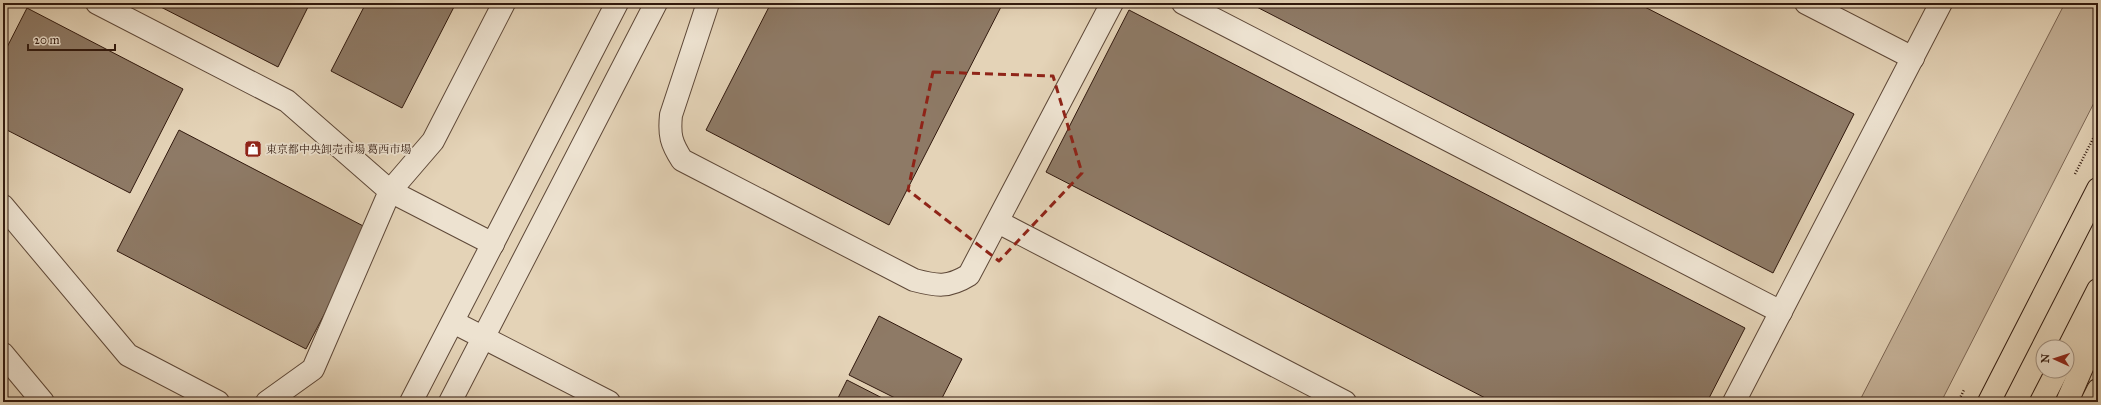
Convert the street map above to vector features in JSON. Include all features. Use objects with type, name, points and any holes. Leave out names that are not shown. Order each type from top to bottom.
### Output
[{"type":"highway","points":[[1990,402],[2098,189]]},
{"type":"highway","points":[[2073,339],[2098,290]]},
{"type":"highway","points":[[2067,402],[2098,331]]},
{"type":"highway","points":[[2041,402],[2053,379]]},
{"type":"highway","points":[[2092,402],[2098,390]]},
{"type":"street","points":[[96,3],[287,101],[390,191],[493,244]]},
{"type":"street","points":[[267,402],[313,370],[390,191],[433,141],[504,3]]},
{"type":"street","points":[[411,402],[617,3]]},
{"type":"street","points":[[450,402],[656,3]]},
{"type":"street","points":[[708,3],[671,115],[670,132],[673,146],[682,160],[914,280],[937,286],[956,283],[969,275],[1112,3]]},
{"type":"street","points":[[1183,3],[1781,312]]},
{"type":"street","points":[[1806,3],[1912,58]]},
{"type":"street","points":[[1734,402],[1941,3]]},
{"type":"street","points":[[3,206],[128,355],[218,402]]},
{"type":"street","points":[[998,222],[1345,402]]},
{"type":"street","points":[[453,322],[609,402]]},
{"type":"street","points":[[3,354],[43,402]]},
{"type":"highlighted area","points":[[933,72],[1053,76],[1082,173],[999,261],[908,190]]},
{"type":"shaded area","points":[[2065,3],[2098,3],[2098,95],[1941,402],[1859,402]]},
{"type":"building","points":[[153,3],[310,3],[278,67]]},
{"type":"building","points":[[366,3],[456,3],[402,108],[331,71]]},
{"type":"building","points":[[771,3],[1003,3],[889,225],[706,130]]},
{"type":"building","points":[[1249,3],[1637,3],[1854,114],[1773,273]]},
{"type":"building","points":[[27,8],[183,89],[130,193],[3,128],[3,55]]},
{"type":"building","points":[[1129,10],[1745,328],[1707,402],[1493,402],[1046,172]]},
{"type":"building","points":[[179,130],[369,229],[306,349],[117,251]]},
{"type":"building","points":[[879,316],[962,359],[940,402],[903,402],[849,375]]},
{"type":"building","points":[[847,380],[890,402],[836,402]]},
{"type":"place","name":"東京都中央卸売市場 葛西市場","points":[[253,149]]}]
